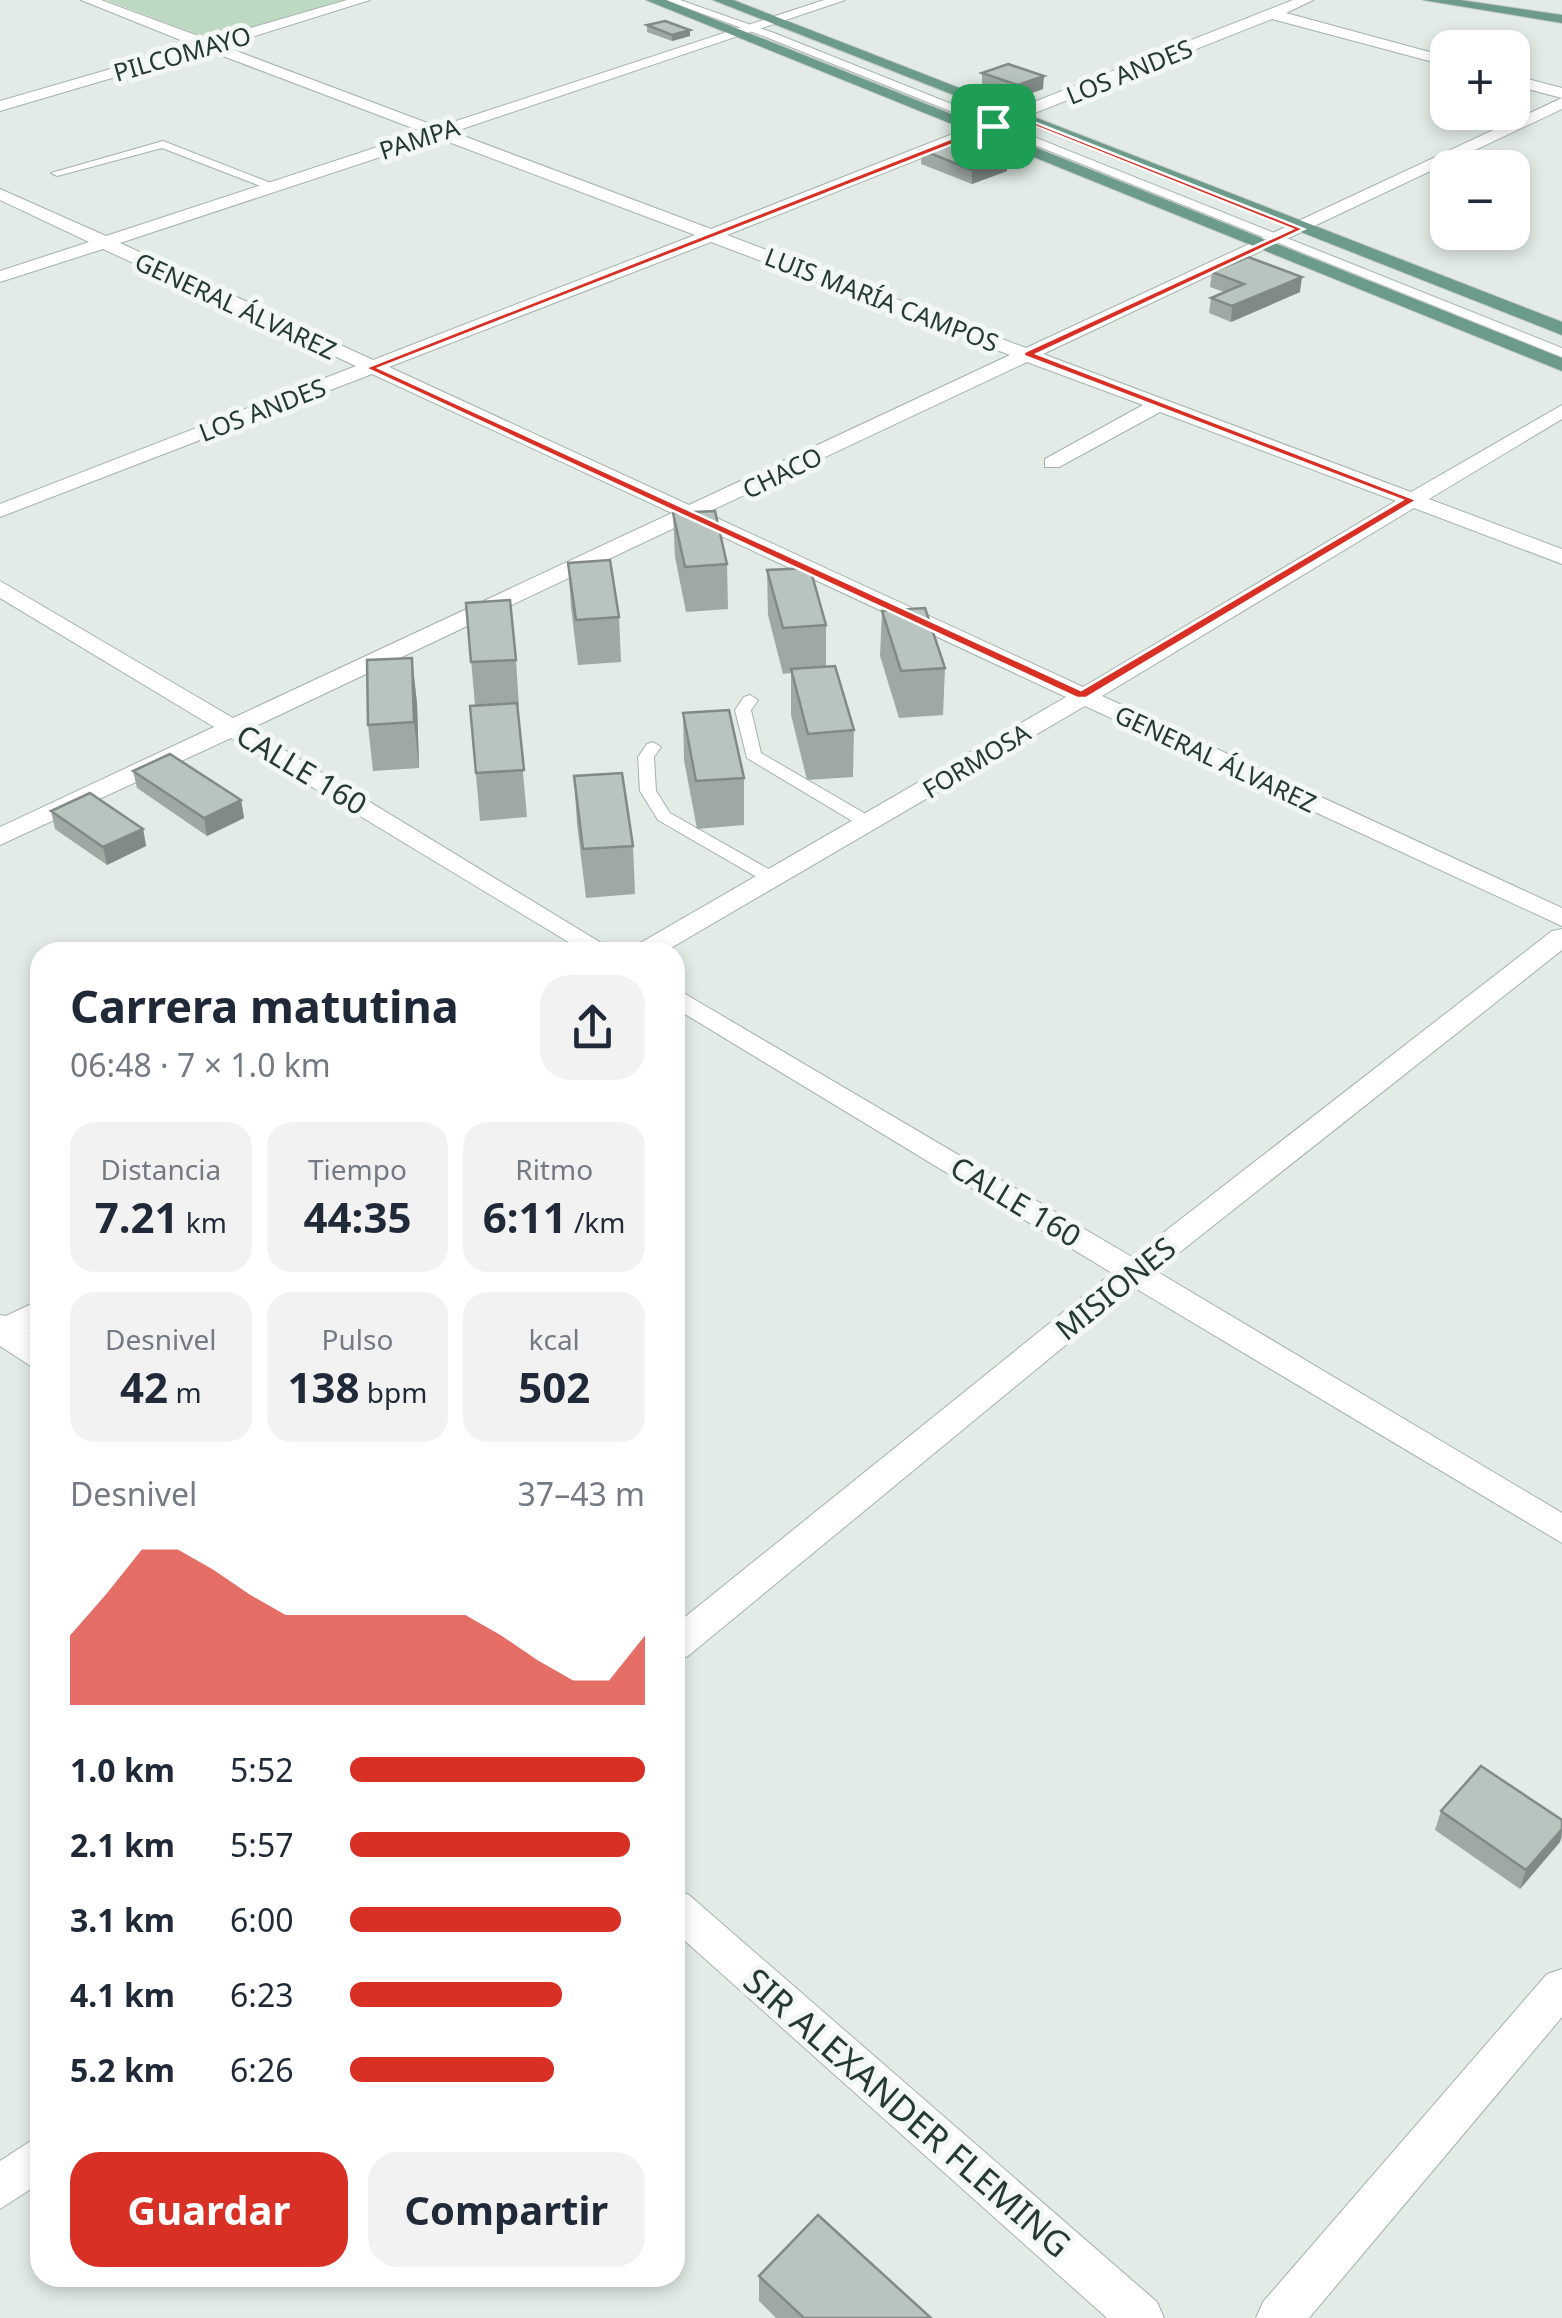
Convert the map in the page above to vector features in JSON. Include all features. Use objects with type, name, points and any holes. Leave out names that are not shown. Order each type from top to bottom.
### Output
[{"type":"main road","points":[[652,0],[755,28],[997,124],[1280,238],[1562,364]]},
{"type":"main road","points":[[720,0],[755,28],[1280,238],[1562,329]]},
{"type":"main road","points":[[1430,0],[1562,19]]},
{"type":"street","name":"LUIS MARÍA CAMPOS","points":[[88,0],[1562,557]]},
{"type":"street","name":"PILCOMAYO","points":[[0,106],[363,0]]},
{"type":"street","name":"PAMPA","points":[[0,277],[838,0]]},
{"type":"street","name":"LOS ANDES","points":[[0,511],[1306,0]]},
{"type":"street","points":[[1271,14],[1430,57]]},
{"type":"street","points":[[1530,85],[1562,93]]},
{"type":"street","name":"CHACO","points":[[0,838],[1562,103]]},
{"type":"street","name":"GENERAL ÁLVAREZ","points":[[0,194],[1562,918]]},
{"type":"street","points":[[1052,464],[1160,404]]},
{"type":"street","name":"FORMOSA","points":[[664,942],[870,824],[1562,411]]},
{"type":"street","name":"CALLE 160","points":[[0,588],[587,942]]},
{"type":"street","name":"MISIONES","points":[[685,1638],[1134,1272],[1562,937]]},
{"type":"street","name":"CALLE 160","points":[[685,1002],[1562,1530]]},
{"type":"street","points":[[30,1316],[2,1330],[30,1352]]},
{"type":"street","name":"SIR ALEXANDER FLEMING","points":[[685,1916],[1141,2318]]},
{"type":"street","points":[[1279,2318],[1562,1987]]},
{"type":"street","points":[[0,2188],[30,2164]]},
{"type":"lane","points":[[672,0],[755,28]]},
{"type":"lane","points":[[696,0],[755,28]]},
{"type":"lane","points":[[57,173],[163,144],[272,187]]},
{"type":"lane","points":[[1280,238],[1562,364]]},
{"type":"lane","points":[[1280,238],[1562,338]]},
{"type":"lane","points":[[1448,310],[1562,353]]},
{"type":"lane","points":[[750,700],[743,710],[753,755],[870,824]]},
{"type":"lane","points":[[653,748],[646,758],[653,805],[664,816],[773,880]]},
{"type":"green space","points":[[106,0],[344,0],[219,37],[196,34]]},
{"type":"building","points":[[665,21],[690,30],[672,35],[647,25]]},
{"type":"building","points":[[1008,64],[1044,76],[1018,85],[982,73]]},
{"type":"building","points":[[962,140],[1008,157],[972,170],[922,150]]},
{"type":"building","points":[[1248,257],[1302,277],[1232,306],[1211,298],[1244,284],[1212,272]]},
{"type":"building","points":[[715,511],[727,564],[685,567],[673,513]]},
{"type":"building","points":[[610,560],[619,617],[576,620],[568,563]]},
{"type":"building","points":[[810,568],[826,625],[783,628],[767,570]]},
{"type":"building","points":[[510,600],[516,660],[471,662],[466,603]]},
{"type":"building","points":[[925,608],[945,668],[901,671],[882,611]]},
{"type":"building","points":[[412,658],[414,722],[368,725],[367,660]]},
{"type":"building","points":[[835,666],[854,730],[808,734],[791,669]]},
{"type":"building","points":[[517,703],[524,770],[476,773],[470,706]]},
{"type":"building","points":[[729,710],[744,778],[696,781],[683,713]]},
{"type":"building","points":[[170,754],[241,800],[204,818],[133,771]]},
{"type":"building","points":[[622,773],[633,846],[583,849],[574,776]]},
{"type":"building","points":[[90,793],[143,829],[103,847],[51,811]]},
{"type":"building","points":[[1481,1766],[1562,1820],[1562,1829],[1526,1870],[1441,1811]]},
{"type":"building","points":[[818,2215],[931,2318],[804,2318],[759,2276]]},
{"type":"route","points":[[1017,116],[1300,229],[1028,354],[1411,500],[1082,696],[370,368],[710,233],[993,126],[1017,116]]}]
